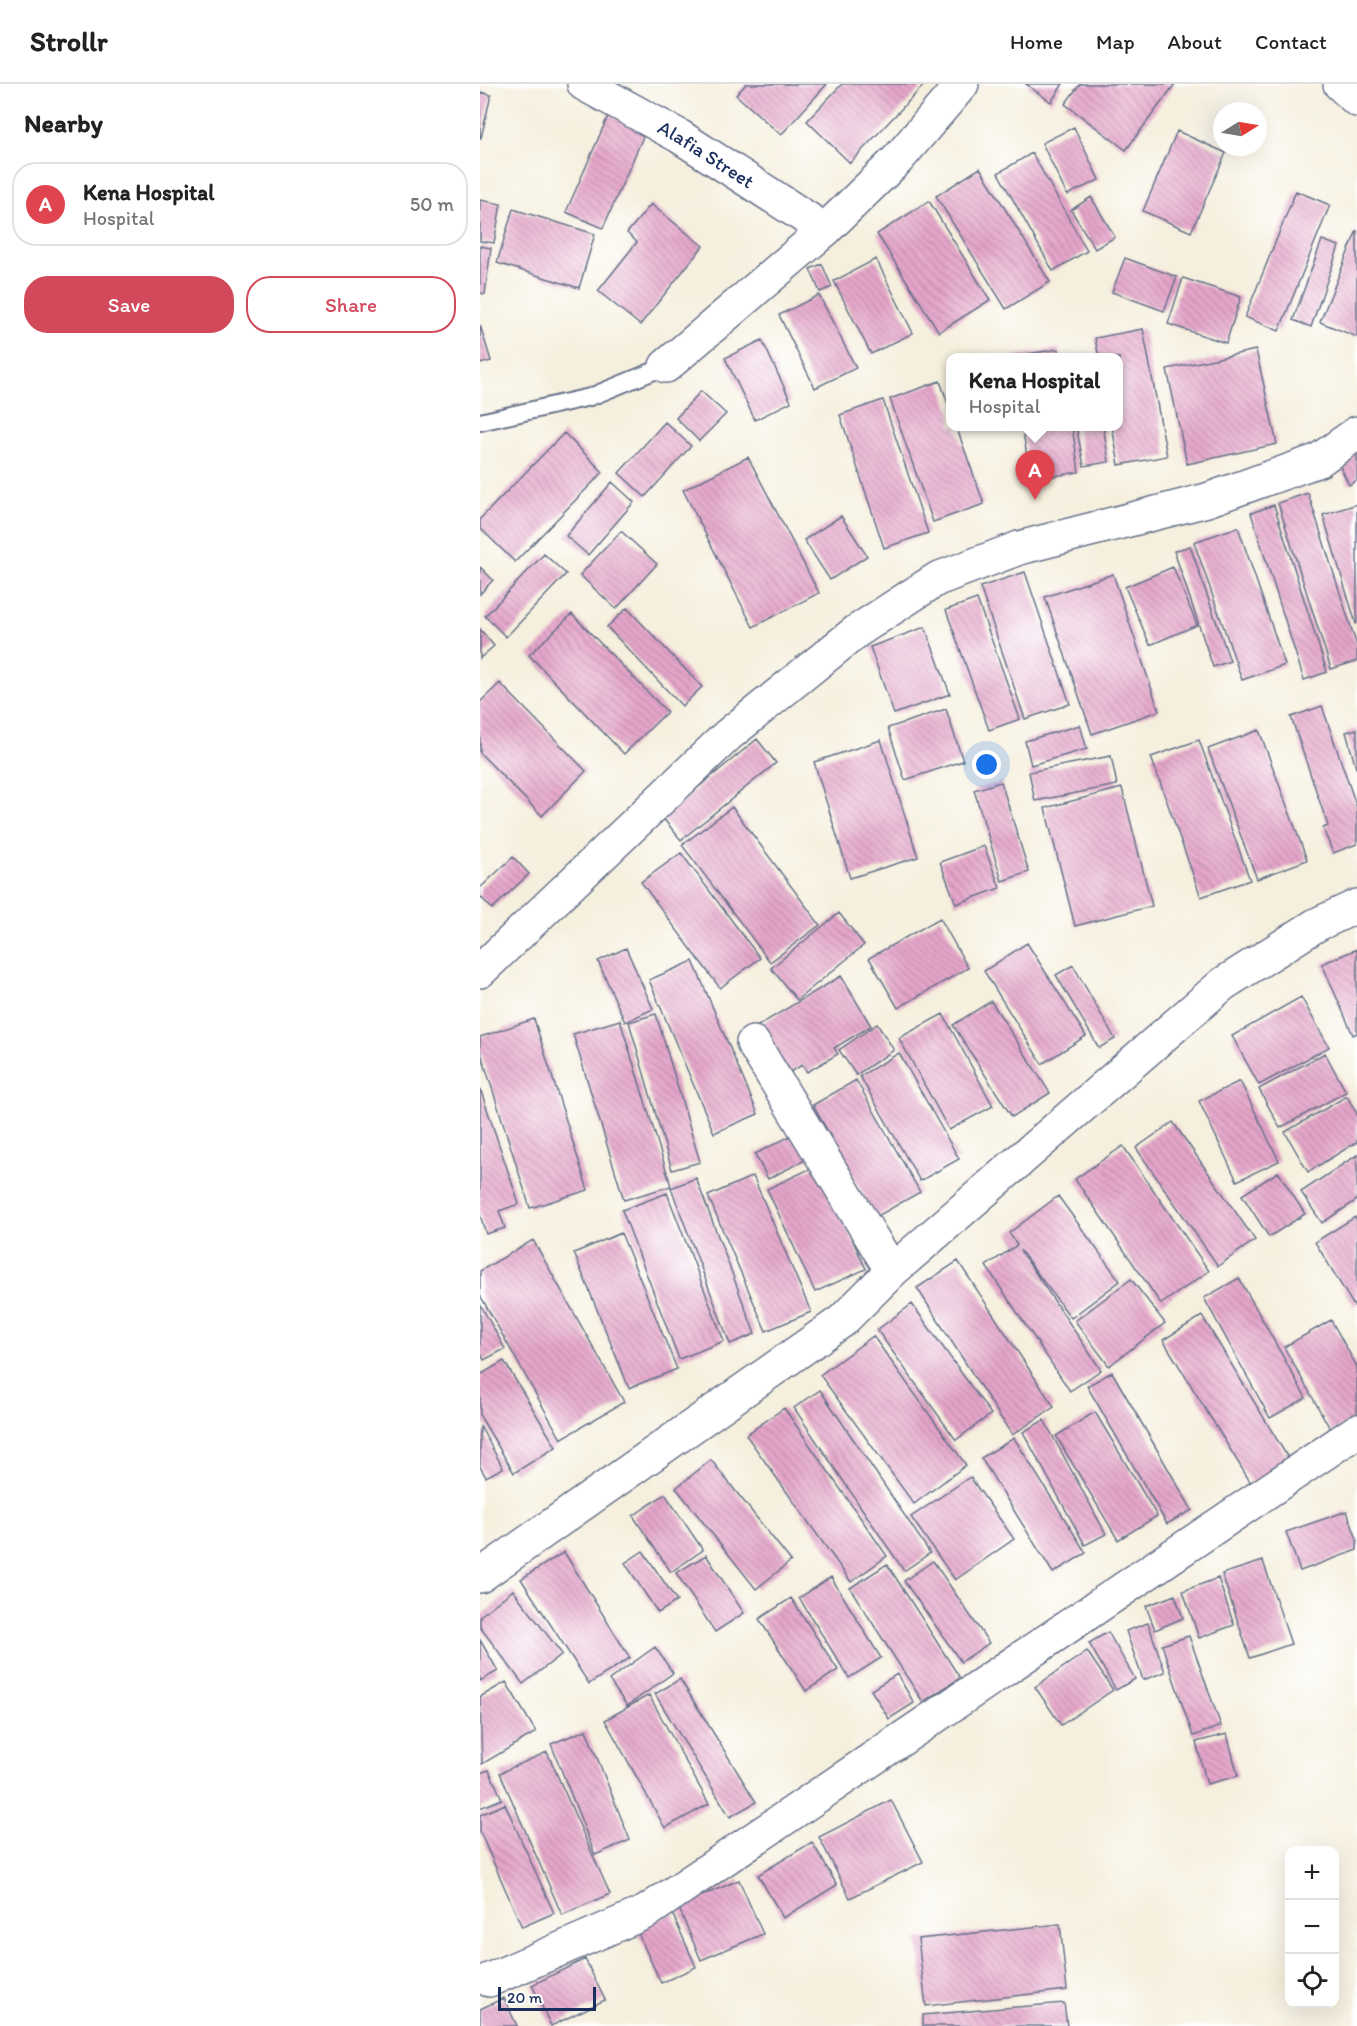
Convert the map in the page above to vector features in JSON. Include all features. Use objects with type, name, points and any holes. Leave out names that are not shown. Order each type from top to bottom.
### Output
[{"type":"street","name":"Alafia Street","points":[[584,84],[679,136],[825,230]]},
{"type":"street","points":[[666,366],[825,230],[898,159],[962,84]]},
{"type":"street","points":[[1340,84],[1357,100]]},
{"type":"street","points":[[480,971],[728,735],[857,631],[937,579],[1019,548],[1207,500],[1318,460],[1357,433]]},
{"type":"street","points":[[480,1576],[842,1321],[892,1271],[1223,984],[1316,925],[1357,906]]},
{"type":"street","points":[[753,1043],[892,1271]]},
{"type":"street","points":[[489,1980],[646,1912],[1357,1431]]},
{"type":"lane","points":[[480,422],[590,397],[666,366]]},
{"type":"building","points":[[746,84],[827,84],[781,135],[736,95]]},
{"type":"building","points":[[842,84],[925,84],[850,163],[807,121]]},
{"type":"building","points":[[1026,84],[1063,84],[1051,102]]},
{"type":"building","points":[[1080,84],[1175,84],[1126,150],[1065,104]]},
{"type":"building","points":[[480,92],[491,95],[481,138],[480,138]]},
{"type":"building","points":[[609,114],[646,130],[603,228],[566,212]]},
{"type":"building","points":[[1074,127],[1099,180],[1067,195],[1042,143]]},
{"type":"building","points":[[1177,131],[1213,147],[1213,156],[1225,156],[1191,232],[1143,211]]},
{"type":"building","points":[[1032,153],[1087,251],[1053,271],[998,173]]},
{"type":"building","points":[[980,168],[1050,282],[1006,309],[936,196]]},
{"type":"building","points":[[1296,191],[1330,205],[1279,331],[1245,317]]},
{"type":"building","points":[[1091,197],[1115,237],[1095,249],[1071,210]]},
{"type":"building","points":[[480,200],[501,204],[494,243],[480,241]]},
{"type":"building","points":[[929,201],[990,300],[939,332],[877,234]]},
{"type":"building","points":[[651,204],[703,246],[640,325],[598,291],[637,242],[627,233]]},
{"type":"building","points":[[513,209],[595,234],[579,288],[497,263]]},
{"type":"building","points":[[1357,230],[1357,337],[1320,322]]},
{"type":"building","points":[[1322,240],[1339,246],[1311,327],[1293,320]]},
{"type":"building","points":[[480,246],[491,248],[485,294],[480,293]]},
{"type":"building","points":[[1125,258],[1177,277],[1164,311],[1112,292]]},
{"type":"building","points":[[876,259],[913,333],[871,354],[834,281]]},
{"type":"building","points":[[822,264],[832,287],[820,292],[810,269]]},
{"type":"building","points":[[1183,278],[1241,297],[1226,343],[1168,324]]},
{"type":"building","points":[[819,295],[856,368],[815,388],[779,315]]},
{"type":"building","points":[[480,325],[491,361],[480,364]]},
{"type":"building","points":[[1143,329],[1167,456],[1119,465],[1113,431],[1123,431],[1123,353],[1098,353],[1095,338]]},
{"type":"building","points":[[762,340],[791,402],[755,420],[725,358]]},
{"type":"building","points":[[1059,349],[1059,353],[1034,353]]},
{"type":"building","points":[[1256,350],[1277,444],[1187,464],[1167,369]]},
{"type":"building","points":[[940,381],[946,398],[946,431],[958,431],[984,504],[933,522],[890,399]]},
{"type":"building","points":[[701,391],[726,414],[699,441],[676,418]]},
{"type":"building","points":[[883,400],[928,533],[884,548],[840,415]]},
{"type":"building","points":[[665,422],[691,446],[645,497],[619,473]]},
{"type":"building","points":[[1023,431],[1073,431],[1079,472],[1031,480]]},
{"type":"building","points":[[1077,431],[1104,431],[1109,462],[1084,466]]},
{"type":"building","points":[[564,433],[603,472],[515,562],[480,528],[480,519]]},
{"type":"building","points":[[1357,452],[1357,480],[1349,485],[1338,462]]},
{"type":"building","points":[[748,457],[819,593],[753,627],[683,490]]},
{"type":"building","points":[[612,482],[634,502],[588,555],[566,536]]},
{"type":"building","points":[[1308,493],[1357,646],[1357,661],[1331,669],[1278,503]]},
{"type":"building","points":[[1357,504],[1357,623],[1356,624],[1323,515]]},
{"type":"building","points":[[1274,505],[1327,672],[1304,680],[1251,513]]},
{"type":"building","points":[[841,516],[867,556],[830,580],[804,540]]},
{"type":"building","points":[[1238,527],[1285,665],[1242,680],[1194,542]]},
{"type":"building","points":[[621,531],[657,564],[616,609],[580,575]]},
{"type":"building","points":[[1190,546],[1230,661],[1213,667],[1174,551]]},
{"type":"building","points":[[544,554],[566,574],[506,637],[485,616]]},
{"type":"building","points":[[480,567],[493,580],[480,594]]},
{"type":"building","points":[[1173,567],[1197,625],[1150,645],[1125,587]]},
{"type":"building","points":[[1025,572],[1070,704],[1025,719],[980,587]]},
{"type":"building","points":[[1113,574],[1159,711],[1092,734],[1045,597]]},
{"type":"building","points":[[977,599],[1020,719],[989,730],[946,610]]},
{"type":"building","points":[[627,608],[702,687],[682,706],[607,627]]},
{"type":"building","points":[[572,614],[667,712],[624,754],[529,655]]},
{"type":"building","points":[[925,627],[950,694],[894,714],[870,647]]},
{"type":"building","points":[[480,629],[494,646],[480,658]]},
{"type":"building","points":[[500,683],[586,771],[542,816],[480,753],[480,702]]},
{"type":"building","points":[[1322,706],[1357,808],[1357,844],[1333,853],[1323,828],[1328,826],[1291,717]]},
{"type":"building","points":[[946,709],[963,761],[905,780],[888,728]]},
{"type":"building","points":[[1080,725],[1087,749],[1031,765],[1025,741]]},
{"type":"building","points":[[1357,729],[1357,768],[1356,768],[1346,732]]},
{"type":"building","points":[[1259,730],[1307,860],[1257,879],[1208,749]]},
{"type":"building","points":[[757,739],[776,763],[681,840],[662,817]]},
{"type":"building","points":[[881,740],[918,857],[850,878],[814,762]]},
{"type":"building","points":[[1199,740],[1250,880],[1201,897],[1151,757]]},
{"type":"building","points":[[1111,756],[1117,785],[1035,801],[1029,772]]},
{"type":"building","points":[[1001,782],[1029,872],[1002,881],[974,790]]},
{"type":"building","points":[[1122,788],[1152,906],[1075,926],[1045,808]]},
{"type":"building","points":[[732,807],[820,925],[770,962],[682,845]]},
{"type":"building","points":[[984,846],[1000,888],[956,904],[940,862]]},
{"type":"building","points":[[681,853],[760,958],[720,988],[641,882]]},
{"type":"building","points":[[513,857],[529,874],[492,909],[480,896],[480,888]]},
{"type":"building","points":[[839,913],[864,945],[797,1000],[771,968]]},
{"type":"building","points":[[940,918],[968,968],[898,1008],[869,958]]},
{"type":"building","points":[[1027,943],[1086,1036],[1042,1064],[984,971]]},
{"type":"building","points":[[626,948],[653,1009],[625,1022],[598,961]]},
{"type":"building","points":[[1357,949],[1357,1033],[1353,1035],[1322,964]]},
{"type":"building","points":[[693,961],[758,1114],[714,1133],[649,980]]},
{"type":"building","points":[[1073,965],[1115,1039],[1099,1048],[1056,975]]},
{"type":"building","points":[[841,976],[871,1026],[834,1048],[838,1054],[807,1072],[802,1065],[780,1078],[751,1030]]},
{"type":"building","points":[[1301,997],[1329,1047],[1259,1085],[1232,1036]]},
{"type":"building","points":[[991,1001],[1050,1093],[1012,1117],[953,1025]]},
{"type":"building","points":[[656,1014],[700,1162],[672,1170],[629,1022]]},
{"type":"building","points":[[943,1014],[993,1106],[949,1130],[899,1038]]},
{"type":"building","points":[[534,1019],[588,1190],[530,1208],[480,1050],[480,1037]]},
{"type":"building","points":[[620,1020],[671,1186],[624,1200],[573,1034]]},
{"type":"building","points":[[877,1024],[894,1050],[856,1075],[839,1050]]},
{"type":"building","points":[[899,1053],[959,1159],[920,1181],[860,1076]]},
{"type":"building","points":[[1325,1053],[1346,1092],[1280,1128],[1259,1089]]},
{"type":"building","points":[[856,1080],[920,1192],[876,1217],[813,1105]]},
{"type":"building","points":[[1240,1081],[1279,1161],[1237,1181],[1199,1101]]},
{"type":"building","points":[[480,1088],[519,1204],[499,1211],[505,1228],[486,1234],[480,1215]]},
{"type":"building","points":[[1347,1096],[1357,1114],[1357,1142],[1308,1172],[1285,1132]]},
{"type":"building","points":[[1173,1122],[1255,1240],[1218,1266],[1136,1148]]},
{"type":"building","points":[[804,1129],[817,1154],[768,1179],[755,1154]]},
{"type":"building","points":[[1123,1146],[1209,1271],[1161,1304],[1075,1179]]},
{"type":"building","points":[[1357,1155],[1357,1200],[1322,1223],[1301,1192]]},
{"type":"building","points":[[818,1165],[866,1269],[815,1292],[767,1189]]},
{"type":"building","points":[[1278,1172],[1305,1214],[1269,1237],[1242,1195]]},
{"type":"building","points":[[753,1176],[811,1312],[766,1331],[708,1196]]},
{"type":"building","points":[[696,1178],[755,1334],[730,1344],[671,1188]]},
{"type":"building","points":[[667,1193],[724,1341],[679,1359],[622,1210]]},
{"type":"building","points":[[1058,1196],[1120,1281],[1071,1318],[1020,1250],[1101,1370],[1070,1391],[986,1266],[1017,1245],[1009,1233]]},
{"type":"building","points":[[1355,1217],[1357,1221],[1357,1304],[1354,1306],[1315,1242]]},
{"type":"building","points":[[621,1233],[677,1369],[629,1388],[574,1253]]},
{"type":"building","points":[[533,1240],[624,1402],[561,1439],[480,1295],[480,1271]]},
{"type":"building","points":[[958,1261],[1054,1407],[1012,1435],[917,1288]]},
{"type":"building","points":[[1239,1278],[1306,1398],[1270,1418],[1204,1298]]},
{"type":"building","points":[[1131,1279],[1165,1323],[1109,1366],[1075,1321]]},
{"type":"building","points":[[480,1304],[505,1349],[484,1360],[480,1352]]},
{"type":"building","points":[[912,1304],[991,1414],[956,1440],[877,1330]]},
{"type":"building","points":[[1202,1316],[1290,1461],[1252,1485],[1163,1340]]},
{"type":"building","points":[[1331,1320],[1357,1367],[1357,1417],[1332,1432],[1284,1347]]},
{"type":"building","points":[[873,1336],[966,1465],[914,1504],[820,1375]]},
{"type":"building","points":[[504,1361],[556,1447],[514,1473],[480,1416],[480,1375]]},
{"type":"building","points":[[1112,1372],[1192,1510],[1167,1524],[1087,1386]]},
{"type":"building","points":[[820,1390],[930,1553],[904,1571],[794,1408]]},
{"type":"building","points":[[784,1408],[887,1556],[851,1582],[746,1435]]},
{"type":"building","points":[[1095,1412],[1157,1516],[1118,1540],[1056,1436]]},
{"type":"building","points":[[1044,1420],[1106,1534],[1085,1545],[1023,1432]]},
{"type":"building","points":[[480,1426],[503,1468],[486,1477],[480,1467]]},
{"type":"building","points":[[1014,1438],[1086,1553],[1053,1573],[981,1458]]},
{"type":"building","points":[[711,1460],[791,1561],[756,1589],[676,1488]]},
{"type":"building","points":[[970,1477],[1014,1539],[955,1580],[911,1517]]},
{"type":"building","points":[[665,1494],[703,1550],[671,1572],[633,1516]]},
{"type":"building","points":[[1347,1511],[1357,1540],[1357,1550],[1300,1571],[1286,1532]]},
{"type":"building","points":[[643,1551],[677,1601],[658,1613],[625,1563]]},
{"type":"building","points":[[564,1552],[630,1658],[589,1684],[521,1579]]},
{"type":"building","points":[[706,1555],[744,1613],[715,1632],[676,1573]]},
{"type":"building","points":[[933,1561],[989,1643],[961,1662],[904,1581]]},
{"type":"building","points":[[1263,1561],[1291,1644],[1250,1658],[1222,1574]]},
{"type":"building","points":[[887,1564],[960,1678],[923,1702],[850,1588]]},
{"type":"building","points":[[831,1577],[881,1658],[849,1678],[799,1598]]},
{"type":"building","points":[[1218,1578],[1234,1625],[1199,1638],[1183,1591]]},
{"type":"building","points":[[513,1590],[562,1654],[523,1684],[480,1627],[480,1616]]},
{"type":"building","points":[[1175,1595],[1183,1618],[1155,1630],[1146,1606]]},
{"type":"building","points":[[791,1598],[838,1670],[806,1691],[759,1619]]},
{"type":"building","points":[[1148,1623],[1165,1672],[1143,1680],[1126,1631]]},
{"type":"building","points":[[1108,1632],[1135,1679],[1116,1690],[1089,1643]]},
{"type":"building","points":[[1189,1636],[1221,1726],[1193,1736],[1162,1645]]},
{"type":"building","points":[[480,1640],[498,1671],[480,1681]]},
{"type":"building","points":[[655,1647],[673,1673],[627,1706],[609,1680]]},
{"type":"building","points":[[1087,1651],[1113,1690],[1061,1725],[1035,1687]]},
{"type":"building","points":[[897,1674],[914,1703],[889,1719],[871,1690]]},
{"type":"building","points":[[680,1679],[756,1802],[730,1817],[655,1694]]},
{"type":"building","points":[[506,1682],[536,1732],[482,1764],[480,1697]]},
{"type":"building","points":[[649,1695],[709,1804],[665,1828],[605,1720]]},
{"type":"building","points":[[586,1730],[630,1840],[595,1855],[551,1744]]},
{"type":"building","points":[[1227,1734],[1238,1776],[1207,1784],[1196,1742]]},
{"type":"building","points":[[547,1752],[610,1894],[562,1915],[500,1773]]},
{"type":"building","points":[[489,1770],[502,1799],[480,1808],[480,1773]]},
{"type":"building","points":[[891,1800],[923,1862],[850,1898],[819,1837]]},
{"type":"building","points":[[505,1804],[554,1913],[522,1927],[480,1832],[480,1815]]},
{"type":"building","points":[[812,1842],[837,1885],[783,1918],[758,1875]]},
{"type":"building","points":[[739,1880],[763,1934],[701,1960],[678,1906]]},
{"type":"building","points":[[672,1913],[696,1967],[661,1983],[636,1929]]},
{"type":"building","points":[[1060,1924],[1067,1990],[926,2006],[918,1939]]},
{"type":"building","points":[[585,1959],[605,2000],[551,2026],[532,1985]]},
{"type":"building","points":[[504,1998],[517,2026],[480,2026],[480,2009]]},
{"type":"building","points":[[1064,2003],[1067,2026],[923,2026],[923,2015]]},
{"type":"place","name":"Kena Hospital","points":[[1035,500]]}]
